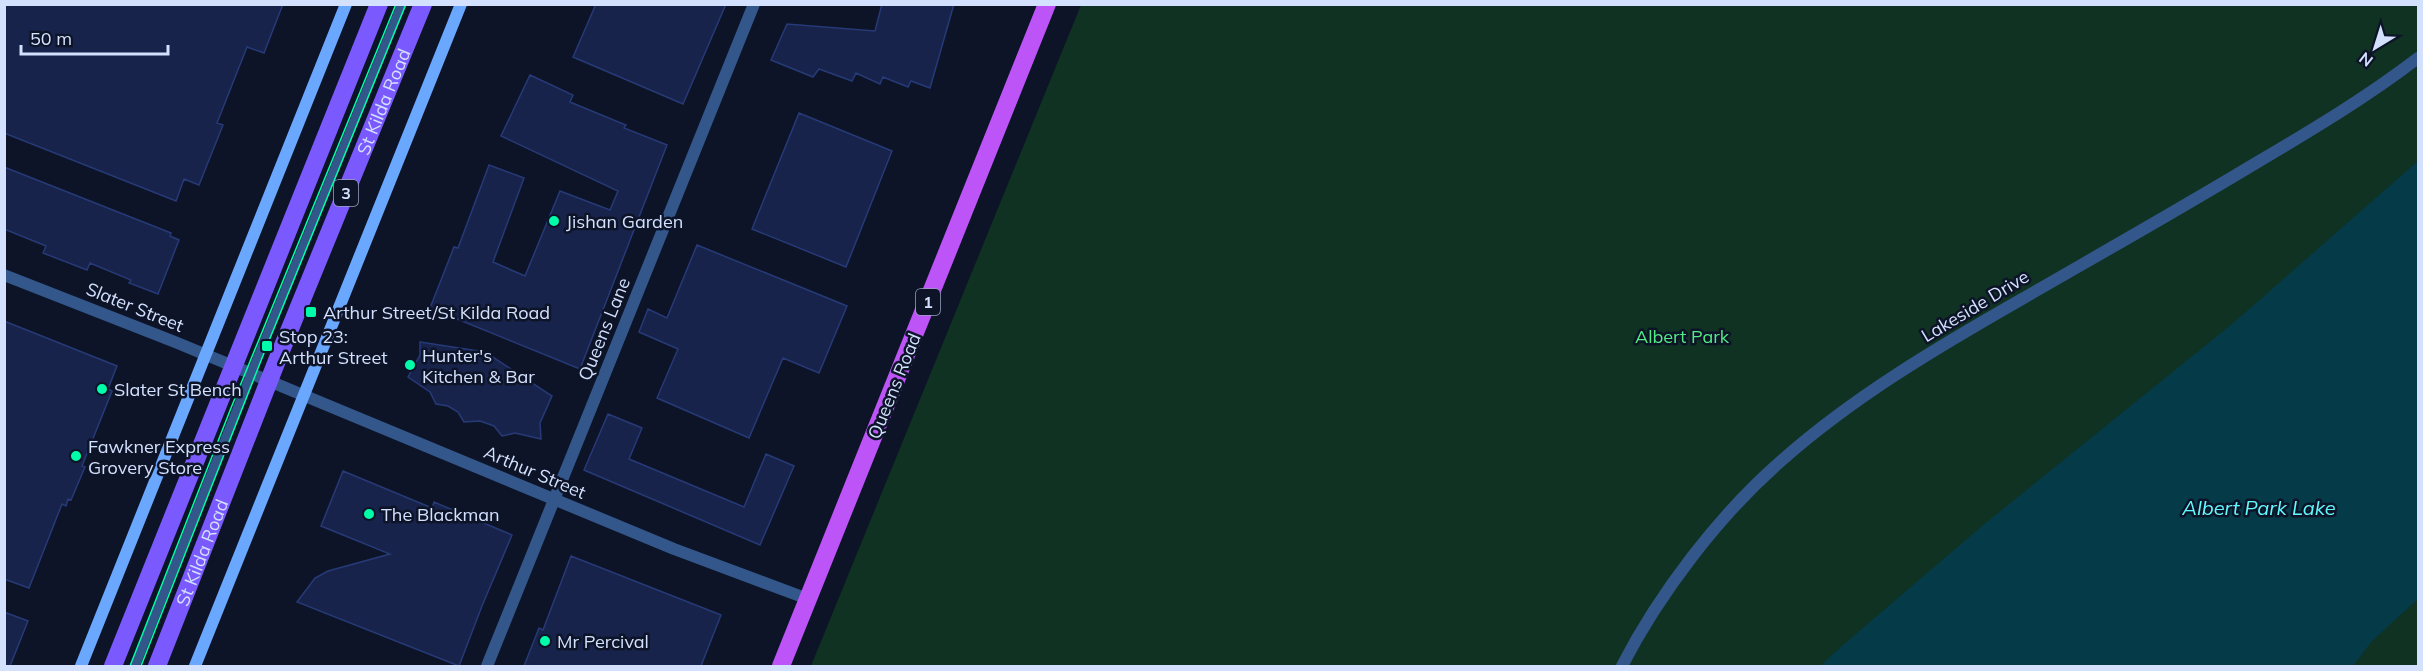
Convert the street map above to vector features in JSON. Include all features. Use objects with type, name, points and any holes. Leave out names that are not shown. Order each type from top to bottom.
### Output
[{"type":"highway","name":"Queens Road","points":[[781,666],[1047,4]]},
{"type":"main road","points":[[81,666],[346,4]]},
{"type":"main road","name":"3","points":[[113,666],[379,4]]},
{"type":"main road","name":"St Kilda Road","points":[[156,666],[269,381],[423,4]]},
{"type":"main road","name":"St Kilda Road","points":[[198,666],[460,4]]},
{"type":"street","name":"Queens Lane","points":[[487,666],[754,4]]},
{"type":"street","name":"Lakeside Drive","points":[[1622,666],[1665,596],[1700,547],[1756,485],[1780,462],[1832,420],[1967,331],[2342,112],[2418,58]]},
{"type":"street","name":"Slater Street","points":[[4,275],[251,374]]},
{"type":"street","name":"Arthur Street","points":[[251,374],[674,549],[808,599]]},
{"type":"lane","points":[[135,666],[402,4]]},
{"type":"green space","name":"Albert Park","points":[[1081,5],[2418,5],[2418,666],[811,666]]},
{"type":"water","name":"Albert Park Lake","points":[[2418,161],[2418,599],[2372,641],[2353,666],[1820,666],[1982,526],[2232,324]]},
{"type":"building","points":[[4,4],[283,4],[264,53],[247,47],[217,123],[223,125],[199,185],[184,179],[176,201],[4,133]]},
{"type":"building","points":[[596,4],[726,4],[683,104],[573,57]]},
{"type":"building","points":[[882,4],[954,4],[930,88],[911,81],[908,87],[883,77],[880,84],[856,73],[852,81],[819,69],[813,77],[771,60],[787,24],[875,31]]},
{"type":"building","points":[[530,75],[573,95],[570,102],[626,125],[624,128],[667,145],[580,369],[430,308],[454,247],[458,248],[489,165],[524,178],[493,262],[525,276],[560,191],[610,210],[618,191],[501,136]]},
{"type":"building","points":[[799,113],[892,151],[846,267],[752,229]]},
{"type":"building","points":[[4,167],[171,233],[170,236],[179,240],[158,294],[129,283],[131,280],[90,263],[87,270],[43,253],[46,246],[4,229]]},
{"type":"building","points":[[697,245],[847,306],[819,373],[783,358],[749,438],[657,398],[678,349],[639,332],[648,309],[667,318]]},
{"type":"building","points":[[4,321],[117,366],[108,389],[112,391],[82,466],[85,467],[71,500],[68,499],[66,506],[62,504],[29,588],[4,579]]},
{"type":"building","points":[[420,342],[485,352],[552,396],[540,423],[541,439],[515,433],[502,436],[494,426],[480,421],[464,422],[458,412],[448,406],[436,404],[430,392],[408,377],[420,355]]},
{"type":"building","points":[[608,414],[642,428],[629,459],[744,507],[766,454],[794,466],[760,545],[584,470]]},
{"type":"building","points":[[343,471],[432,508],[434,502],[512,535],[459,666],[297,602],[315,578],[328,571],[390,554],[321,526]]},
{"type":"building","points":[[571,556],[721,615],[701,666],[524,666],[539,628],[543,630]]},
{"type":"building","points":[[4,612],[28,621],[10,666],[4,666]]},
{"type":"tram line","points":[[130,666],[231,408],[396,4]]},
{"type":"tram line","points":[[141,666],[264,353],[406,4]]},
{"type":"place","name":"Jishan Garden","points":[[554,221]]},
{"type":"place","name":"Arthur Street/St Kilda Road","points":[[311,312]]},
{"type":"place","name":"Stop 23: Arthur Street","points":[[267,346]]},
{"type":"place","name":"Hunter's Kitchen & Bar","points":[[410,365]]},
{"type":"place","name":"Slater St Bench","points":[[102,389]]},
{"type":"place","name":"Fawkner Express Grovery Store","points":[[76,456]]},
{"type":"place","name":"The Blackman","points":[[369,514]]},
{"type":"place","name":"Mr Percival","points":[[545,641]]}]
